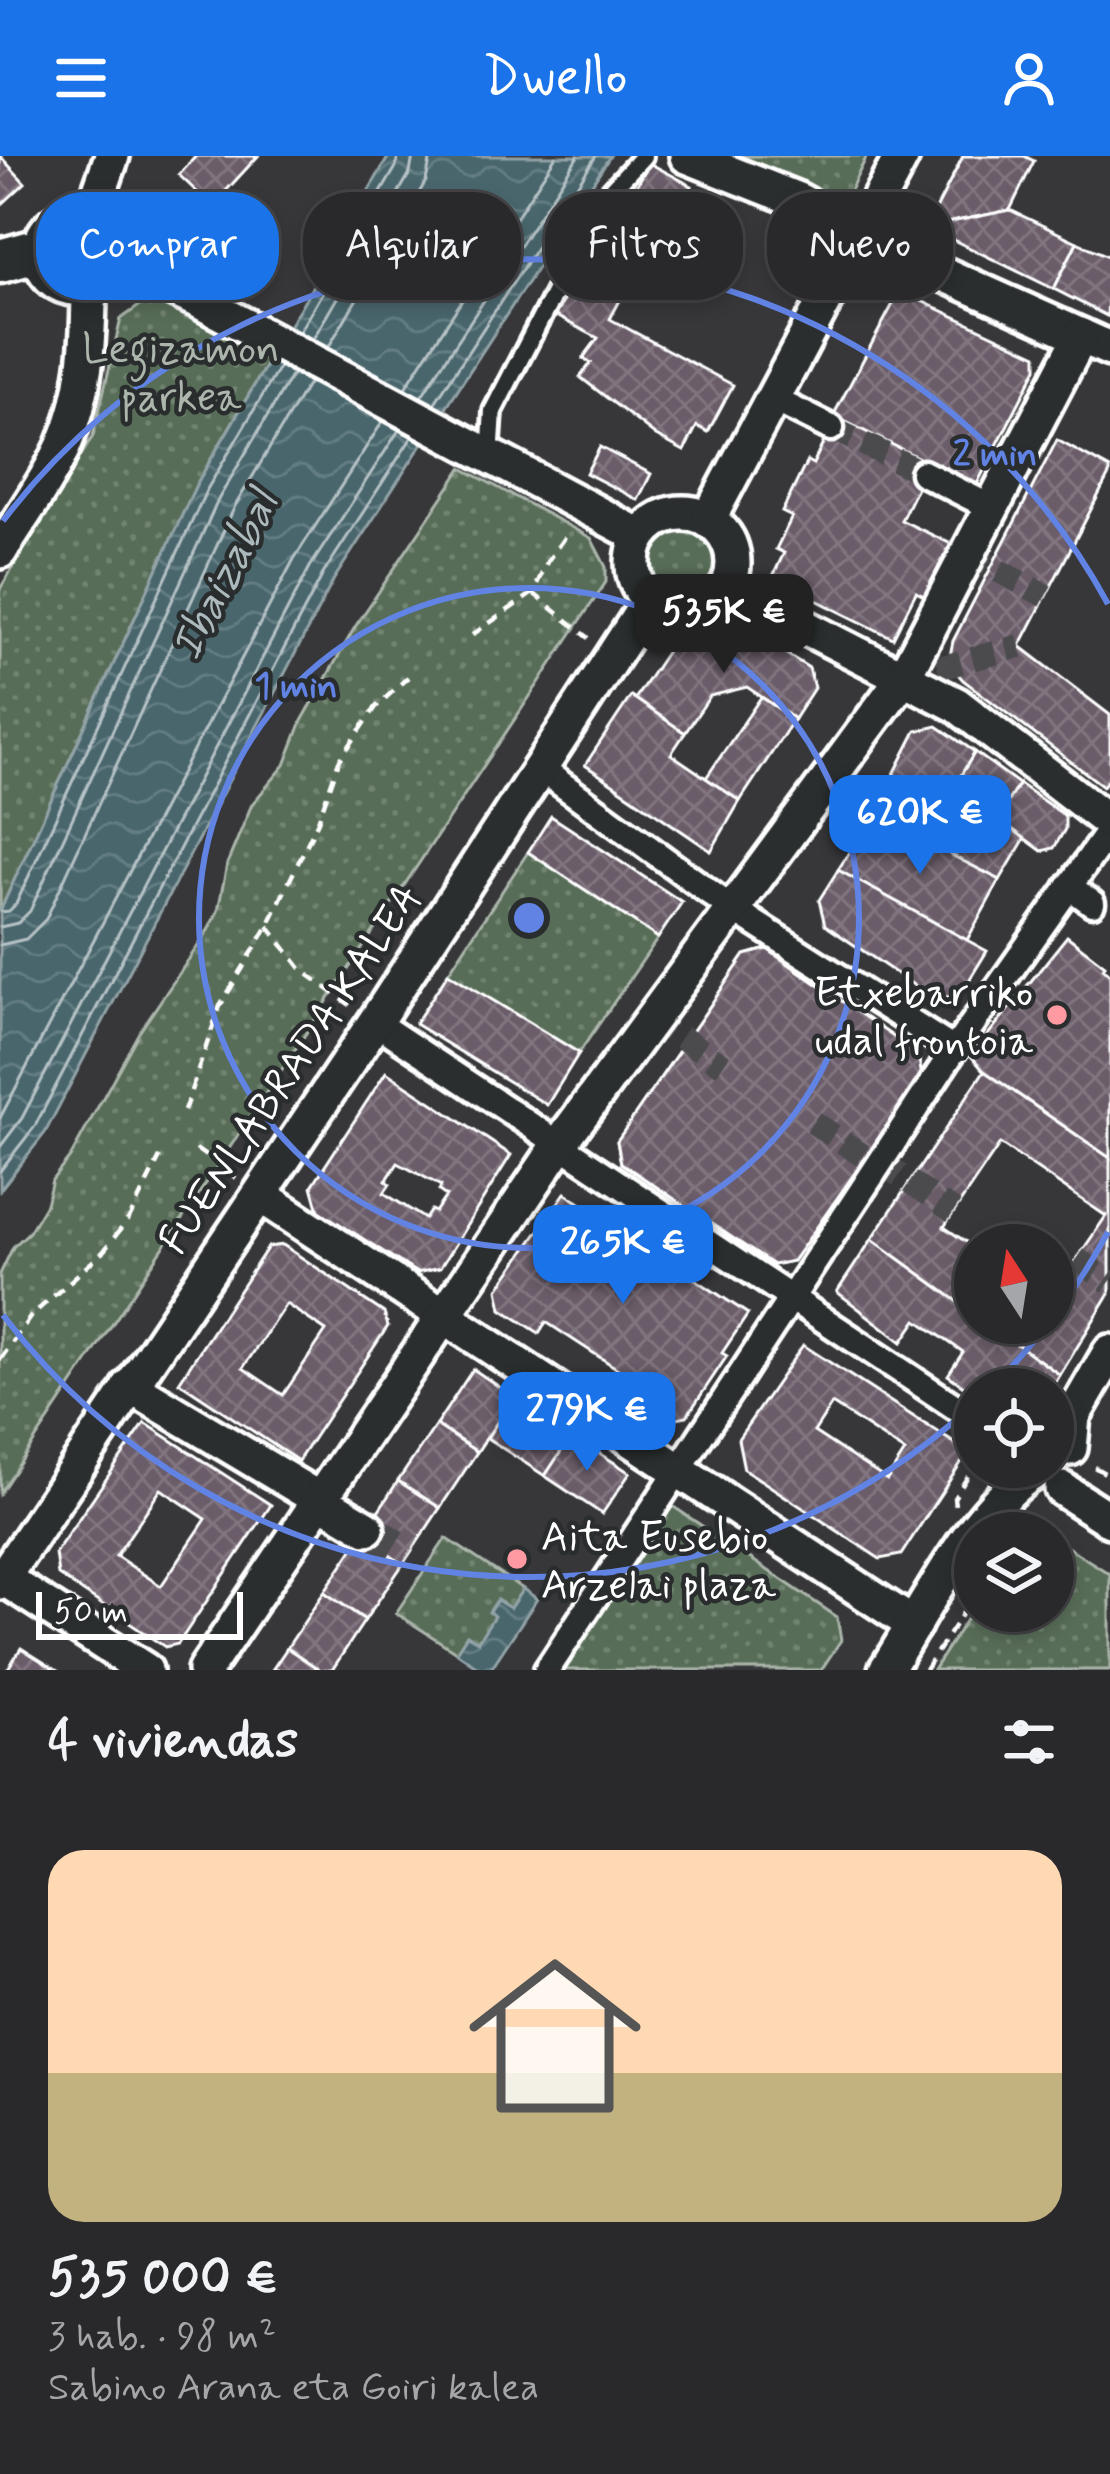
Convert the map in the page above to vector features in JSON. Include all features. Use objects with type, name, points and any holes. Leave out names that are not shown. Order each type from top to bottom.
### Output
[{"type":"street","points":[[99,192],[112,156]]},
{"type":"street","points":[[687,156],[778,192]]},
{"type":"street","points":[[883,192],[902,156]]},
{"type":"street","points":[[205,1670],[559,1144],[903,678],[992,508],[1096,342],[953,277]]},
{"type":"street","points":[[0,551],[63,446],[79,400],[89,348],[89,300]]},
{"type":"street","points":[[197,300],[640,536]]},
{"type":"street","points":[[708,520],[825,300]]},
{"type":"street","points":[[772,399],[831,428]]},
{"type":"street","points":[[923,473],[992,508]]},
{"type":"street","points":[[0,494],[39,487]]},
{"type":"street","points":[[694,514],[708,520],[729,542],[732,573],[727,587],[716,602],[682,614],[649,601],[632,570],[640,536],[663,517],[694,514]]},
{"type":"street","points":[[547,1670],[954,1050],[1109,829],[957,705],[727,587]]},
{"type":"street","name":"FUENLABRADA KALEA","points":[[2,1580],[649,601]]},
{"type":"street","points":[[541,769],[731,908],[954,1050]]},
{"type":"street","points":[[1069,886],[1092,903]]},
{"type":"street","points":[[375,1022],[954,1406]]},
{"type":"street","points":[[260,1195],[914,1625]]},
{"type":"street","points":[[1074,1413],[1110,1352]]},
{"type":"street","points":[[130,1386],[367,1528]]},
{"type":"street","points":[[1074,1471],[1110,1491]]},
{"type":"street","points":[[1074,1477],[1110,1520]]},
{"type":"street","points":[[886,1670],[985,1515],[1009,1488]]},
{"type":"street","points":[[2,1580],[146,1670]]},
{"type":"lane","points":[[490,457],[493,411],[602,200],[643,156]]},
{"type":"path","points":[[472,635],[533,593],[586,507]]},
{"type":"path","points":[[533,593],[577,628]]},
{"type":"path","points":[[184,1111],[220,1006],[268,926],[319,821],[339,761],[376,707],[408,677]]},
{"type":"path","points":[[268,926],[303,971],[334,994]]},
{"type":"path","points":[[196,1149],[219,1166]]},
{"type":"path","points":[[0,1360],[31,1316],[103,1252],[130,1216],[160,1157]]},
{"type":"path","points":[[925,1670],[954,1626]]},
{"type":"green space","points":[[719,156],[867,156],[849,192],[783,192]]},
{"type":"green space","name":"Legizamon parkea","points":[[159,300],[276,348],[196,485],[0,911],[0,589],[93,436],[121,319]]},
{"type":"green space","points":[[462,468],[591,538],[606,567],[606,582],[0,1493],[0,1274],[13,1247],[46,1204],[52,1180],[71,1156],[138,1034],[206,934],[218,911],[227,864],[252,804],[285,765],[302,721],[355,627]]},
{"type":"green space","points":[[683,532],[705,541],[714,563],[705,585],[683,594],[661,585],[652,563],[661,541]]},
{"type":"green space","points":[[528,852],[658,938],[579,1053],[448,973]]},
{"type":"green space","points":[[668,1503],[837,1617],[841,1640],[821,1670],[558,1670]]},
{"type":"green space","points":[[446,1538],[523,1589],[510,1608],[498,1601],[495,1616],[477,1642],[467,1635],[456,1652],[396,1613]]},
{"type":"green space","points":[[1074,1551],[1110,1574],[1110,1670],[933,1670],[958,1632],[1074,1632]]},
{"type":"water","points":[[389,156],[610,156],[587,192],[545,192],[545,256],[521,292],[521,192],[368,192]]},
{"type":"water","name":"Ibaizabal","points":[[305,300],[516,300],[334,579],[45,1133],[0,1190],[0,911],[196,485]]},
{"type":"water","points":[[523,1589],[537,1599],[490,1670],[482,1670],[456,1652],[467,1635],[478,1641],[494,1616],[489,1612],[497,1600],[510,1608]]},
{"type":"building","points":[[0,156],[25,183],[0,206]]},
{"type":"building","points":[[196,156],[258,156],[225,192],[197,192],[179,175]]},
{"type":"building","points":[[963,156],[1024,156],[1034,161],[1010,210],[953,222],[953,192],[945,192]]},
{"type":"building","points":[[649,163],[692,186],[689,192],[633,192]]},
{"type":"building","points":[[1010,210],[1077,242],[1054,289],[953,240],[953,222]]},
{"type":"building","points":[[1077,242],[1110,257],[1107,316],[1054,289]]},
{"type":"building","points":[[560,300],[620,300],[610,319],[733,385],[708,432],[697,426],[684,451],[656,436],[580,377],[591,363],[583,358],[598,338],[552,314]]},
{"type":"building","points":[[895,300],[919,300],[1037,355],[1037,368],[976,486],[833,416]]},
{"type":"building","points":[[836,417],[929,463],[901,520],[951,544],[924,596],[916,592],[893,638],[772,578],[784,553],[776,549],[792,517],[782,512]]},
{"type":"building","points":[[1057,440],[1110,473],[1020,646],[1110,715],[1110,777],[1103,786],[963,680],[950,656],[953,641]]},
{"type":"building","points":[[600,447],[651,474],[638,500],[586,473]]},
{"type":"building","points":[[745,628],[809,668],[814,688],[794,719],[747,687],[710,696],[685,733],[635,699],[671,645]]},
{"type":"building","points":[[631,696],[685,733],[671,754],[740,801],[711,851],[585,765]]},
{"type":"building","points":[[761,697],[794,719],[740,801],[706,778]]},
{"type":"building","points":[[937,726],[975,752],[938,813],[925,804],[908,833],[873,815],[916,731]]},
{"type":"building","points":[[975,752],[1019,784],[997,818],[1025,838],[1000,880],[938,849],[953,824],[938,813]]},
{"type":"building","points":[[1019,784],[1065,816],[1065,829],[1054,848],[1042,851],[997,818]]},
{"type":"building","points":[[873,815],[1000,880],[967,940],[838,870]]},
{"type":"building","points":[[551,816],[682,902],[658,938],[528,852]]},
{"type":"building","points":[[838,870],[987,951],[960,995],[934,999],[825,925],[819,900]]},
{"type":"building","name":"Etxebarriko udal frontoia","points":[[1067,936],[1110,974],[1110,1158],[984,1071],[971,1056]]},
{"type":"building","points":[[767,949],[918,1054],[922,1077],[793,1261],[773,1265],[621,1163],[617,1141],[745,955]]},
{"type":"building","points":[[767,949],[918,1054],[922,1077],[793,1261],[773,1265],[621,1163],[617,1141],[745,955]]},
{"type":"building","points":[[448,973],[579,1053],[547,1105],[415,1024]]},
{"type":"building","points":[[984,1071],[1110,1158],[1110,1293],[1064,1368],[1050,1368],[1016,1344],[1074,1344],[1074,1263],[1106,1216],[1000,1144],[944,1227],[954,1234],[954,1299],[872,1239]]},
{"type":"building","points":[[386,1072],[511,1155],[440,1268],[417,1273],[319,1211],[312,1186]],"holes":[[[398,1163],[441,1186],[439,1191],[446,1196],[425,1219],[384,1193]]]},
{"type":"building","points":[[565,1193],[748,1314],[687,1416],[667,1420],[628,1394],[635,1381],[627,1375],[546,1322],[539,1333],[502,1309],[498,1289]]},
{"type":"building","points":[[872,1239],[954,1299],[954,1344],[1016,1344],[1050,1368],[954,1368],[954,1379],[948,1375],[963,1352],[917,1320],[902,1342],[837,1292]]},
{"type":"building","points":[[283,1245],[384,1313],[388,1326],[298,1461],[179,1382],[268,1247]],"holes":[[[286,1304],[326,1331],[283,1395],[243,1368]]]},
{"type":"building","points":[[803,1345],[954,1443],[954,1474],[901,1555],[880,1559],[744,1469],[738,1439]],"holes":[[[832,1404],[905,1452],[887,1480],[814,1432]]]},
{"type":"building","points":[[473,1369],[514,1397],[477,1452],[436,1425]]},
{"type":"building","points":[[514,1397],[572,1435],[545,1476],[487,1438]]},
{"type":"building","points":[[145,1423],[271,1505],[178,1644],[165,1647],[58,1575],[55,1553]],"holes":[[[161,1489],[206,1519],[161,1586],[116,1556]]]},
{"type":"building","points":[[436,1425],[477,1452],[440,1508],[398,1481]]},
{"type":"building","points":[[572,1435],[630,1473],[602,1514],[545,1476]]},
{"type":"building","points":[[398,1481],[440,1508],[403,1564],[361,1537]]},
{"type":"building","points":[[361,1537],[403,1564],[365,1620],[324,1592]]},
{"type":"building","points":[[324,1592],[365,1620],[332,1670],[320,1670],[287,1648]]},
{"type":"building","points":[[21,1648],[56,1670],[7,1670]]},
{"type":"building","points":[[287,1648],[320,1670],[272,1670]]},
{"type":"tunnel","points":[[831,428],[923,473]]},
{"type":"tunnel","points":[[967,554],[1046,596]]},
{"type":"tunnel","points":[[903,678],[1020,646]]},
{"type":"tunnel","points":[[651,1017],[723,1065]]},
{"type":"tunnel","points":[[813,1122],[878,1166]]},
{"type":"tunnel","points":[[880,1162],[954,1212]]},
{"type":"tunnel","points":[[1077,1259],[1110,1282]]},
{"type":"tunnel","points":[[367,1528],[409,1554]]},
{"type":"place","name":"Etxebarriko udal frontoia","points":[[1057,1015]]},
{"type":"place","name":"Aita Eusebio Arzelai plaza","points":[[517,1559]]}]
